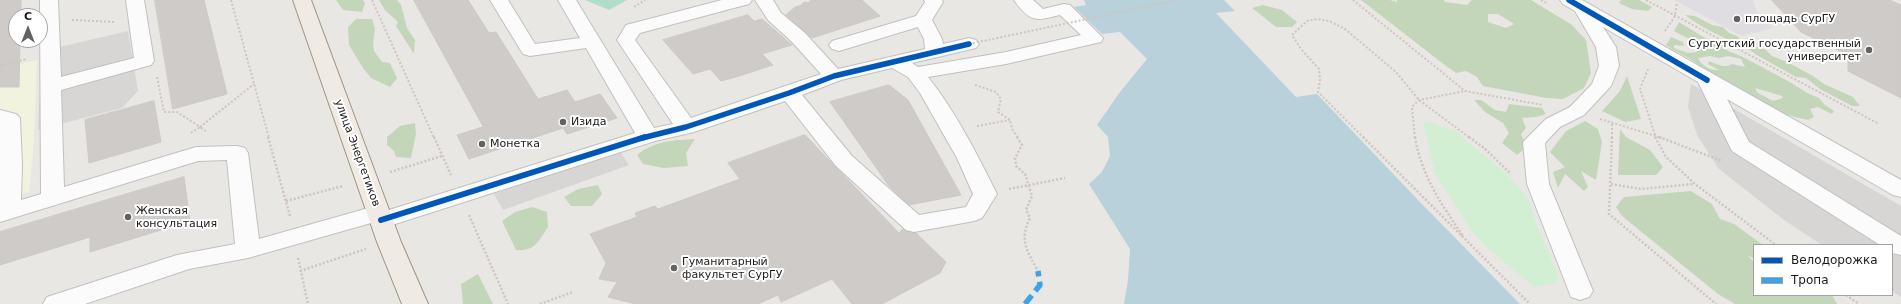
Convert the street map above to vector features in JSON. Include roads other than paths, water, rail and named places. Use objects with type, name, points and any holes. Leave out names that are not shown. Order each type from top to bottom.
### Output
[{"type":"main road","name":"улица Энергетиков","points":[[302,0],[380,217],[415,304]]},
{"type":"street","points":[[51,86],[144,61],[136,0]]},
{"type":"street","points":[[499,0],[530,50],[591,42]]},
{"type":"street","points":[[567,0],[648,136]]},
{"type":"street","points":[[686,127],[626,40],[632,29],[744,0]]},
{"type":"street","points":[[764,0],[774,16],[798,37],[834,76]]},
{"type":"street","points":[[839,45],[923,20],[934,2],[933,0]]},
{"type":"street","points":[[915,73],[1006,58],[1094,38],[1064,9],[1039,15],[1022,0]]},
{"type":"street","points":[[1575,4],[1901,190]]},
{"type":"street","points":[[1575,4],[1606,47],[1609,66],[1602,86],[1577,110],[1553,123],[1534,142],[1538,184],[1580,291]]},
{"type":"street","points":[[49,10],[53,198]]},
{"type":"street","points":[[923,20],[933,39],[935,52]]},
{"type":"street","points":[[56,304],[88,299],[186,261],[248,250],[296,236],[380,217],[460,195],[648,136],[686,127],[789,93],[834,76],[969,44]]},
{"type":"street","points":[[789,93],[844,161],[914,224],[974,213],[985,194],[953,132],[929,91],[915,73],[894,61]]},
{"type":"street","points":[[1707,80],[1740,146],[1901,247]]},
{"type":"street","points":[[0,116],[9,118],[11,170],[10,197],[4,213]]},
{"type":"street","points":[[4,213],[196,154],[237,153],[248,250]]},
{"type":"water","points":[[1084,0],[1224,0],[1235,11],[1216,13],[1296,97],[1317,94],[1520,304],[1124,304],[1128,280],[1130,249],[1089,184],[1102,172],[1110,156],[1108,137],[1097,125],[1120,92],[1147,59],[1120,32],[1102,34],[1074,7],[1086,5]]},
{"type":"place","name":"площадь СурГУ","points":[[1737,19]]},
{"type":"place","name":"Сургутский государственный университет","points":[[1869,50]]},
{"type":"place","name":"Изида","points":[[563,122]]},
{"type":"place","name":"Монетка","points":[[482,144]]},
{"type":"place","name":"Женская консультация","points":[[128,217]]},
{"type":"place","name":"Гуманитарный факультет СурГУ","points":[[674,268]]}]
